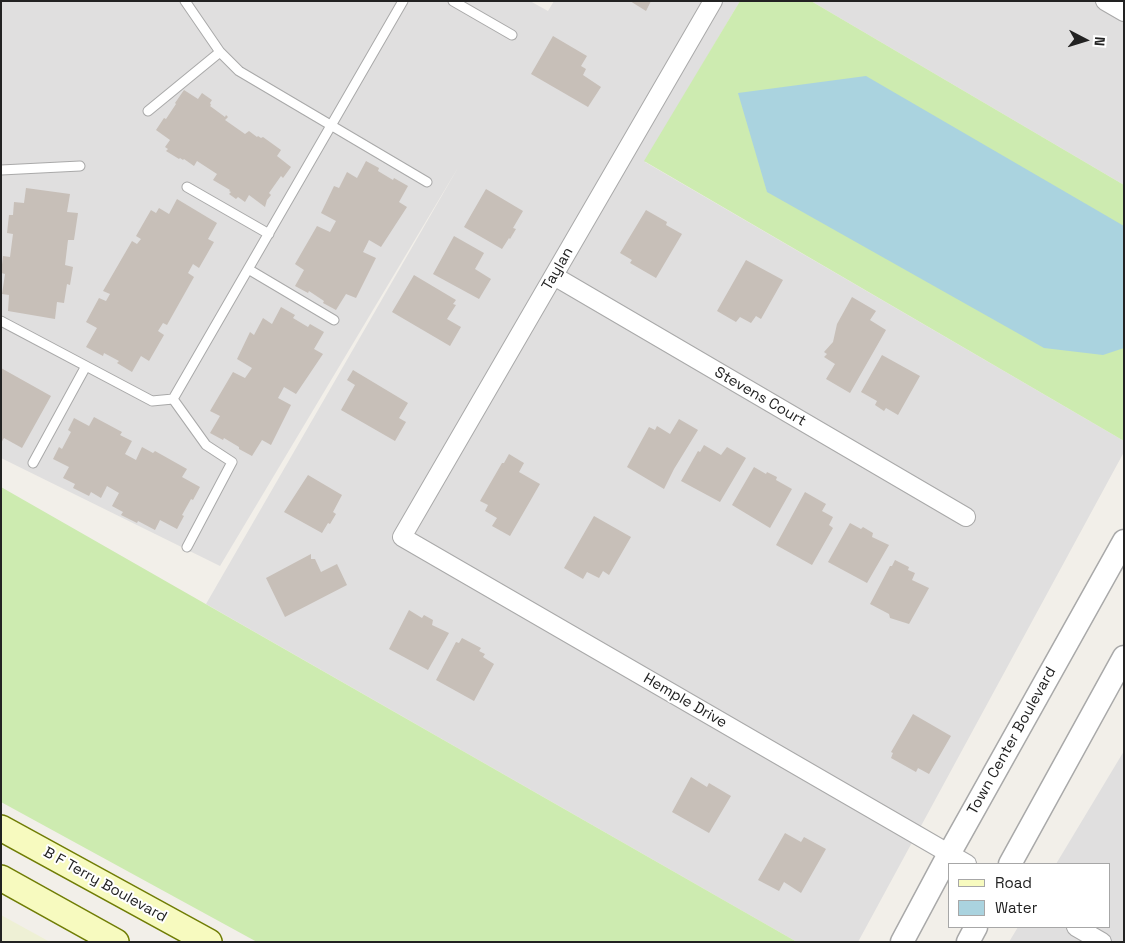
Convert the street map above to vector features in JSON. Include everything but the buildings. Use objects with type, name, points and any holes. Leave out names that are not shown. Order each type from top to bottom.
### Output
[{"type":"main road","name":"B F Terry Boulevard","points":[[1,828],[209,942]]},
{"type":"main road","points":[[1,878],[116,942]]},
{"type":"street","name":"Taylan","points":[[402,537],[713,1]]},
{"type":"street","points":[[1105,1],[1124,12]]},
{"type":"street","name":"Stevens Court","points":[[554,276],[966,517]]},
{"type":"street","name":"Hemple Drive","points":[[402,537],[958,859]]},
{"type":"street","name":"Town Center Boulevard","points":[[958,859],[1124,541]]},
{"type":"street","points":[[1011,863],[1124,657]]},
{"type":"street","name":"Town Center Boulevard","points":[[902,942],[948,874]]},
{"type":"street","points":[[968,942],[975,928]]},
{"type":"street","points":[[1078,928],[1102,942]]},
{"type":"lane","points":[[185,1],[220,52],[239,71],[427,182]]},
{"type":"lane","points":[[172,399],[403,1]]},
{"type":"lane","points":[[453,1],[512,35]]},
{"type":"lane","points":[[148,111],[220,52]]},
{"type":"lane","points":[[1,170],[80,166]]},
{"type":"lane","points":[[187,188],[269,234]]},
{"type":"lane","points":[[248,269],[334,320]]},
{"type":"lane","points":[[1,321],[152,401],[172,399]]},
{"type":"lane","points":[[33,463],[86,366]]},
{"type":"lane","points":[[172,399],[206,445],[232,462],[187,547]]},
{"type":"shaded area","points":[[1,1],[530,1],[548,11],[554,1],[740,1],[645,162],[1124,441],[1124,452],[858,942],[797,942],[206,604],[459,166],[220,566],[1,458]]},
{"type":"shaded area","points":[[811,1],[1124,1],[1124,185]]},
{"type":"shaded area","points":[[1124,751],[1124,942],[1009,942],[1017,928],[1110,928],[1110,863],[1057,863]]},
{"type":"green space","points":[[740,1],[811,1],[1124,185],[1124,441],[644,161]]},
{"type":"green space","points":[[1,487],[797,942],[257,942],[1,802]]},
{"type":"green space","points":[[1,915],[50,942],[1,942]]},
{"type":"water","points":[[866,76],[1124,226],[1124,348],[1103,355],[1044,348],[767,192],[738,93]]}]
